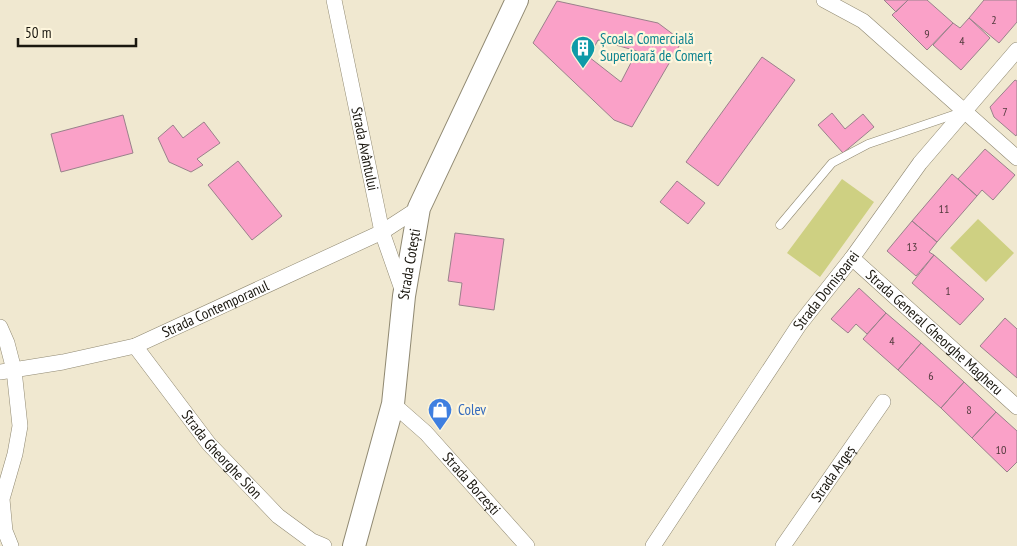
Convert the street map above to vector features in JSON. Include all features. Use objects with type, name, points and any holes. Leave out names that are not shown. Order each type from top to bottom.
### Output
[{"type":"street","name":"Strada Avântului","points":[[334,0],[382,232],[404,296]]},
{"type":"street","name":"Strada Cotești","points":[[354,546],[394,404],[404,296],[419,208],[517,0]]},
{"type":"street","points":[[824,0],[863,21],[1017,158]]},
{"type":"street","name":"Strada Dornișoarei","points":[[653,546],[799,325],[852,258],[920,163],[1017,50]]},
{"type":"street","name":"Strada Contemporanul","points":[[7,371],[64,362],[134,346],[382,232],[419,208]]},
{"type":"street","name":"Strada General Gheorghe Magheru","points":[[852,258],[1017,407]]},
{"type":"street","points":[[0,327],[7,343],[7,371],[20,426],[15,454],[2,499],[5,531],[11,546]]},
{"type":"street","name":"Strada Gheorghe Sion","points":[[134,346],[216,451],[278,516],[312,541],[324,546]]},
{"type":"street","name":"Strada Argeș","points":[[783,546],[882,402]]},
{"type":"street","name":"Strada Borzești","points":[[394,404],[426,432],[527,546]]},
{"type":"lane","points":[[780,225],[832,163],[868,144],[966,111]]},
{"type":"green space","points":[[842,179],[874,202],[820,277],[787,253]]},
{"type":"green space","points":[[978,219],[1014,253],[986,282],[950,248]]},
{"type":"building","points":[[884,0],[908,0],[896,12]]},
{"type":"building","points":[[908,0],[927,0],[953,23],[927,50],[892,15]]},
{"type":"building","points":[[984,0],[1017,0],[1017,22],[999,43],[969,18]]},
{"type":"building","name":"Școala Comercială Superioară de Comerț","points":[[557,1],[658,23],[682,41],[632,127],[614,120],[533,43]],"holes":[[[598,40],[637,51],[621,82],[589,57]]]},
{"type":"building","points":[[969,18],[990,38],[961,70],[933,45],[953,23],[960,28]]},
{"type":"building","points":[[762,57],[795,80],[718,186],[686,162]]},
{"type":"building","points":[[1015,80],[1017,81],[1016,136],[994,117],[990,107]]},
{"type":"building","points":[[832,113],[845,129],[863,114],[874,127],[843,153],[818,125]]},
{"type":"building","points":[[123,115],[133,153],[61,172],[51,134]]},
{"type":"building","points":[[204,122],[220,143],[197,159],[203,165],[191,172],[169,162],[158,138],[173,125],[183,138]]},
{"type":"building","points":[[985,149],[1015,175],[993,200],[982,190],[977,196],[958,179]]},
{"type":"building","points":[[238,161],[282,216],[252,240],[208,185]]},
{"type":"building","points":[[952,174],[977,196],[937,242],[912,221]]},
{"type":"building","points":[[677,181],[705,203],[688,224],[660,202]]},
{"type":"building","points":[[912,221],[937,242],[929,252],[934,255],[916,276],[887,251]]},
{"type":"building","points":[[455,233],[504,239],[494,310],[459,305],[462,283],[448,281]]},
{"type":"building","points":[[934,255],[984,299],[960,325],[912,283]]},
{"type":"building","points":[[859,288],[886,313],[867,334],[856,324],[848,333],[831,319]]},
{"type":"building","points":[[886,313],[921,343],[898,370],[863,339]]},
{"type":"building","points":[[1005,318],[1017,329],[1017,378],[980,346]]},
{"type":"building","points":[[921,343],[964,382],[941,408],[898,370]]},
{"type":"building","points":[[964,382],[996,412],[972,438],[941,408]]},
{"type":"building","points":[[996,412],[1017,431],[1017,462],[1007,472],[972,438]]},
{"type":"place","name":"Școala Comercială Superioară de Comerț","points":[[583,69]]},
{"type":"place","name":"Colev","points":[[440,431]]}]
